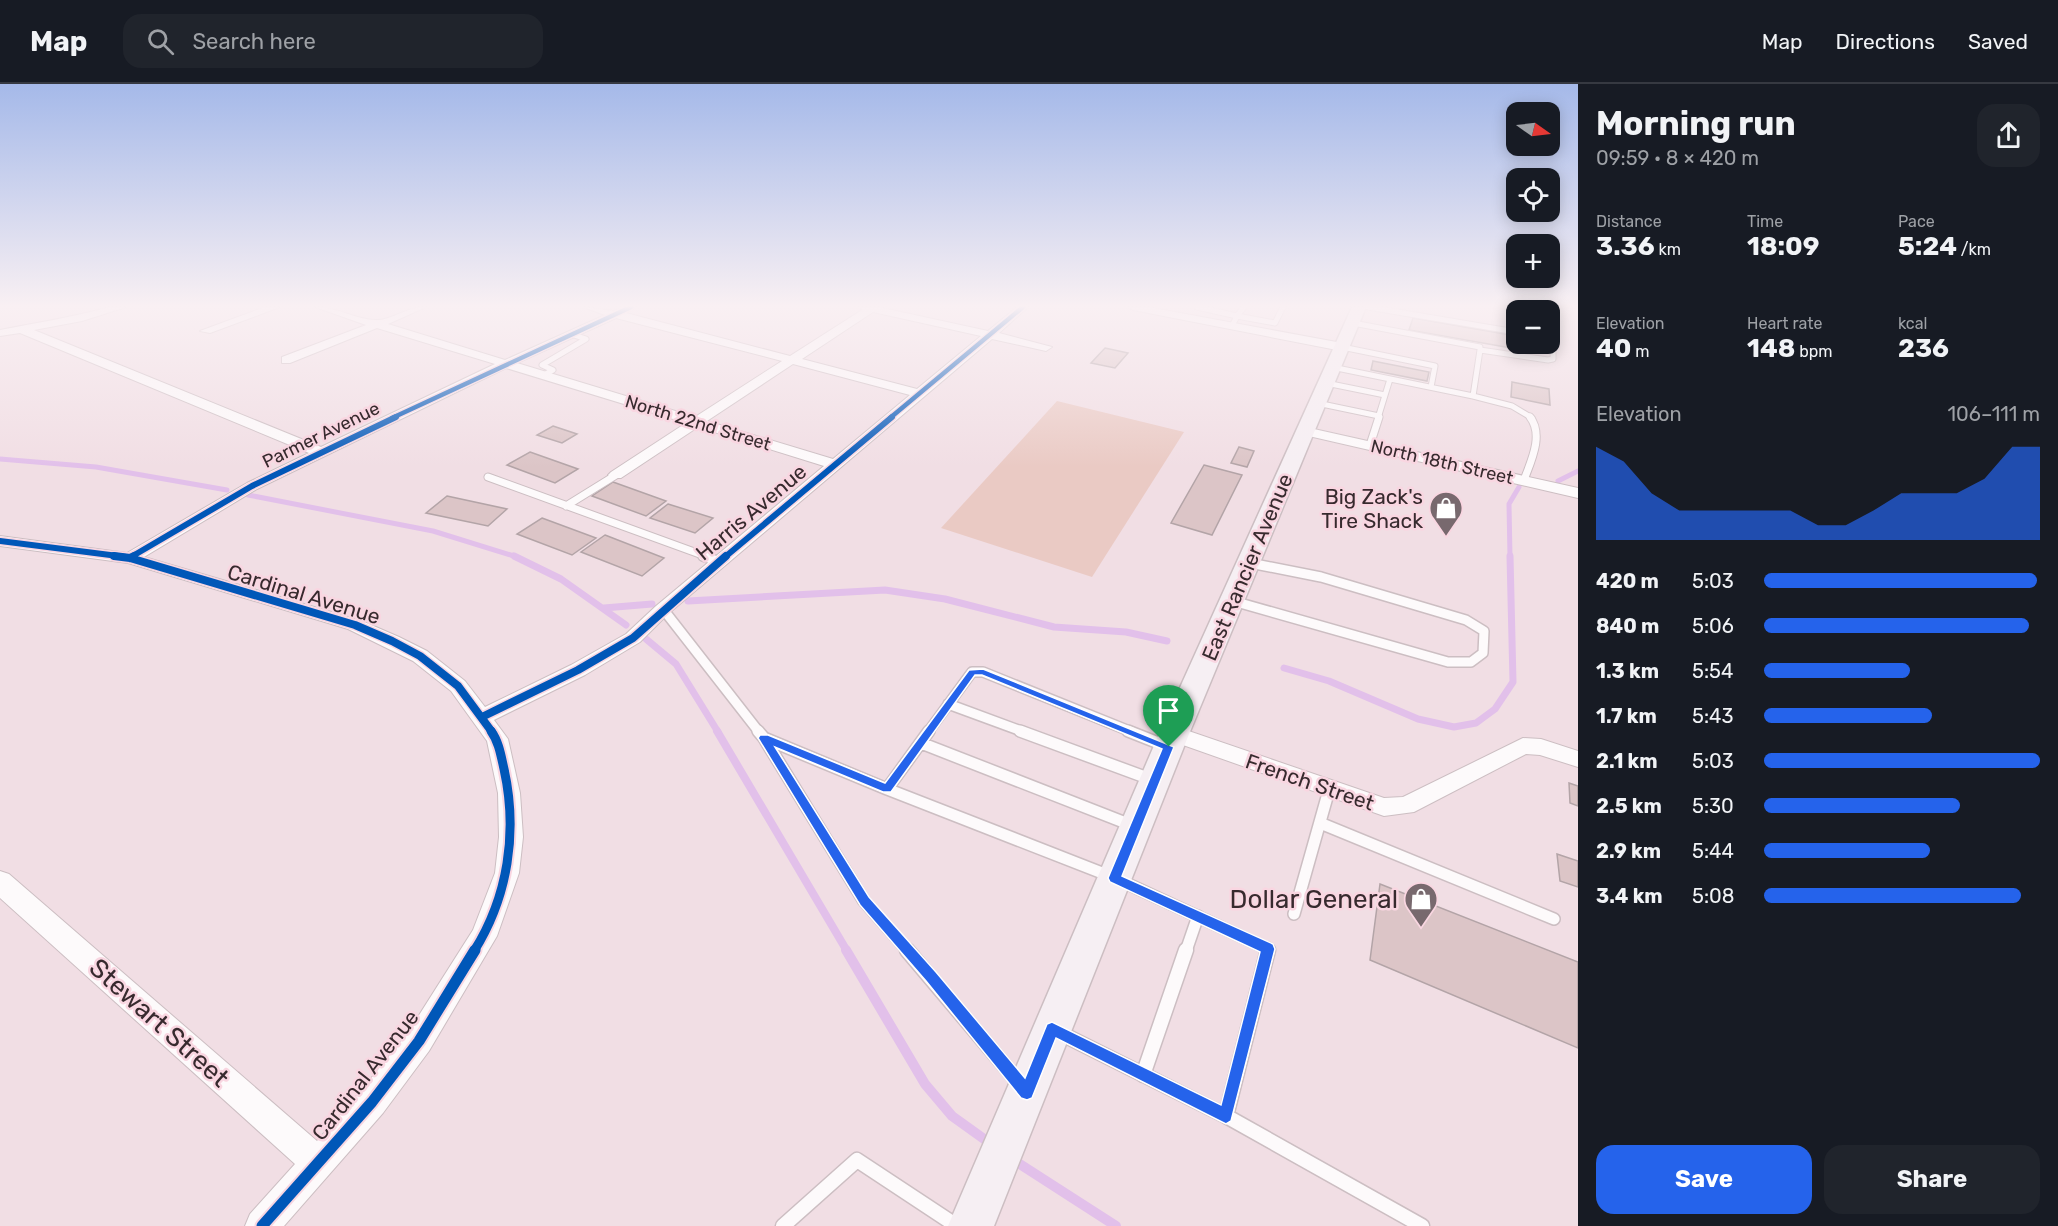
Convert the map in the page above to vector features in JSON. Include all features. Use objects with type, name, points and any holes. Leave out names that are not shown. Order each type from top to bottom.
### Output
[{"type":"main road","name":"East Rancier Avenue","points":[[971,1226],[1171,740],[1336,360]]},
{"type":"street","points":[[97,360],[320,452]]},
{"type":"street","name":"North 22nd Street","points":[[493,360],[836,465]]},
{"type":"street","name":"Parmer Avenue","points":[[130,558],[252,486],[513,360]]},
{"type":"street","points":[[616,475],[792,360]]},
{"type":"street","points":[[793,360],[921,394]]},
{"type":"street","name":"Harris Avenue","points":[[482,717],[578,670],[633,638],[663,609],[960,360]]},
{"type":"street","name":"North 18th Street","points":[[1305,430],[1578,493]]},
{"type":"street","name":"Cardinal Avenue","points":[[0,541],[130,558],[355,626],[392,641],[420,657],[458,686],[497,739],[509,793],[511,837],[507,873],[484,936],[419,1041],[372,1102],[262,1226]]},
{"type":"street","name":"French Street","points":[[1171,740],[1383,807],[1406,806],[1523,746],[1541,747],[1578,759]]},
{"type":"street","name":"Stewart Street","points":[[0,882],[318,1163]]},
{"type":"lane","points":[[544,375],[553,370],[542,365],[550,360]]},
{"type":"lane","points":[[1349,360],[1379,416]]},
{"type":"lane","points":[[1353,360],[1385,395]]},
{"type":"lane","points":[[1361,360],[1390,379],[1473,396],[1521,409],[1533,419],[1538,434],[1524,480]]},
{"type":"lane","points":[[1406,360],[1435,366],[1431,387]]},
{"type":"lane","points":[[1473,396],[1478,360]]},
{"type":"lane","points":[[1370,446],[1390,379]]},
{"type":"lane","points":[[566,506],[616,475]]},
{"type":"lane","points":[[488,477],[720,562]]},
{"type":"lane","points":[[1233,601],[1449,663],[1471,662],[1483,653],[1484,631],[1466,620],[1321,577],[1250,563]]},
{"type":"lane","points":[[663,609],[764,738],[864,901],[931,976],[1027,1092]]},
{"type":"lane","points":[[887,789],[972,672],[983,672],[1171,740]]},
{"type":"lane","points":[[948,704],[1155,781]]},
{"type":"lane","points":[[764,738],[887,789],[1115,878],[1268,949],[1226,1116]]},
{"type":"lane","points":[[921,743],[1136,827]]},
{"type":"lane","points":[[1294,914],[1329,790]]},
{"type":"lane","points":[[1320,823],[1554,920]]},
{"type":"lane","points":[[1143,1075],[1198,916]]},
{"type":"lane","points":[[1052,1029],[1226,1116],[1422,1226]]},
{"type":"lane","points":[[783,1226],[857,1160],[957,1226]]},
{"type":"shaded area","points":[[1057,401],[1184,432],[1092,577],[941,528]]},
{"type":"building","points":[[1094,360],[1122,360],[1115,368],[1091,363]]},
{"type":"building","points":[[1373,361],[1429,372],[1427,381],[1371,370]]},
{"type":"building","points":[[1512,382],[1549,389],[1550,405],[1511,397]]},
{"type":"building","points":[[553,426],[577,434],[562,443],[537,435]]},
{"type":"building","points":[[1239,447],[1254,451],[1247,467],[1231,463]]},
{"type":"building","points":[[530,452],[578,469],[555,483],[507,465]]},
{"type":"building","points":[[1204,465],[1242,475],[1212,535],[1171,523]]},
{"type":"building","points":[[613,482],[666,501],[646,516],[592,496]]},
{"type":"building","points":[[447,496],[507,509],[488,526],[426,513]]},
{"type":"building","points":[[668,504],[713,518],[695,533],[650,518]]},
{"type":"building","points":[[542,518],[596,538],[572,555],[517,534]]},
{"type":"building","points":[[605,535],[664,558],[642,576],[581,552]]},
{"type":"building","points":[[1569,783],[1578,786],[1578,806],[1570,803]]},
{"type":"building","points":[[1557,854],[1578,861],[1578,887],[1560,881]]},
{"type":"building","points":[[1380,884],[1578,962],[1578,1048],[1370,960]]},
{"type":"waterway","points":[[0,459],[96,467],[227,490]]},
{"type":"waterway","points":[[1558,481],[1578,471]]},
{"type":"waterway","points":[[1510,557],[1509,504],[1519,487]]},
{"type":"waterway","points":[[248,495],[433,531],[514,556]]},
{"type":"waterway","points":[[514,556],[561,579],[626,625]]},
{"type":"waterway","points":[[1284,668],[1329,681],[1418,719],[1454,727],[1476,723],[1495,709],[1513,682],[1510,556]]},
{"type":"waterway","points":[[688,601],[885,590],[945,599],[1054,627],[1126,632],[1167,641]]},
{"type":"waterway","points":[[604,608],[652,604]]},
{"type":"waterway","points":[[646,639],[676,664],[718,732]]},
{"type":"waterway","points":[[717,731],[847,951]]},
{"type":"waterway","points":[[846,950],[925,1084],[952,1116],[991,1144]]},
{"type":"waterway","points":[[1012,1159],[1116,1226]]},
{"type":"cycle path","points":[[130,558],[252,486],[513,360]]},
{"type":"cycle path","points":[[482,717],[578,670],[633,638],[662,610],[960,360]]},
{"type":"cycle path","points":[[0,541],[130,558],[355,625],[420,656],[458,686],[497,739],[509,793],[511,837],[507,873],[484,936],[419,1041],[372,1102],[262,1226]]},
{"type":"place","name":"Big Zack's Tire Shack","points":[[1446,537]]},
{"type":"place","name":"Dollar General","points":[[1421,928]]},
{"type":"route","points":[[972,672],[983,672],[1169,747],[1115,878],[1268,949],[1226,1116],[1052,1029],[1027,1092],[931,976],[864,901],[764,738],[887,789],[972,672]]}]
